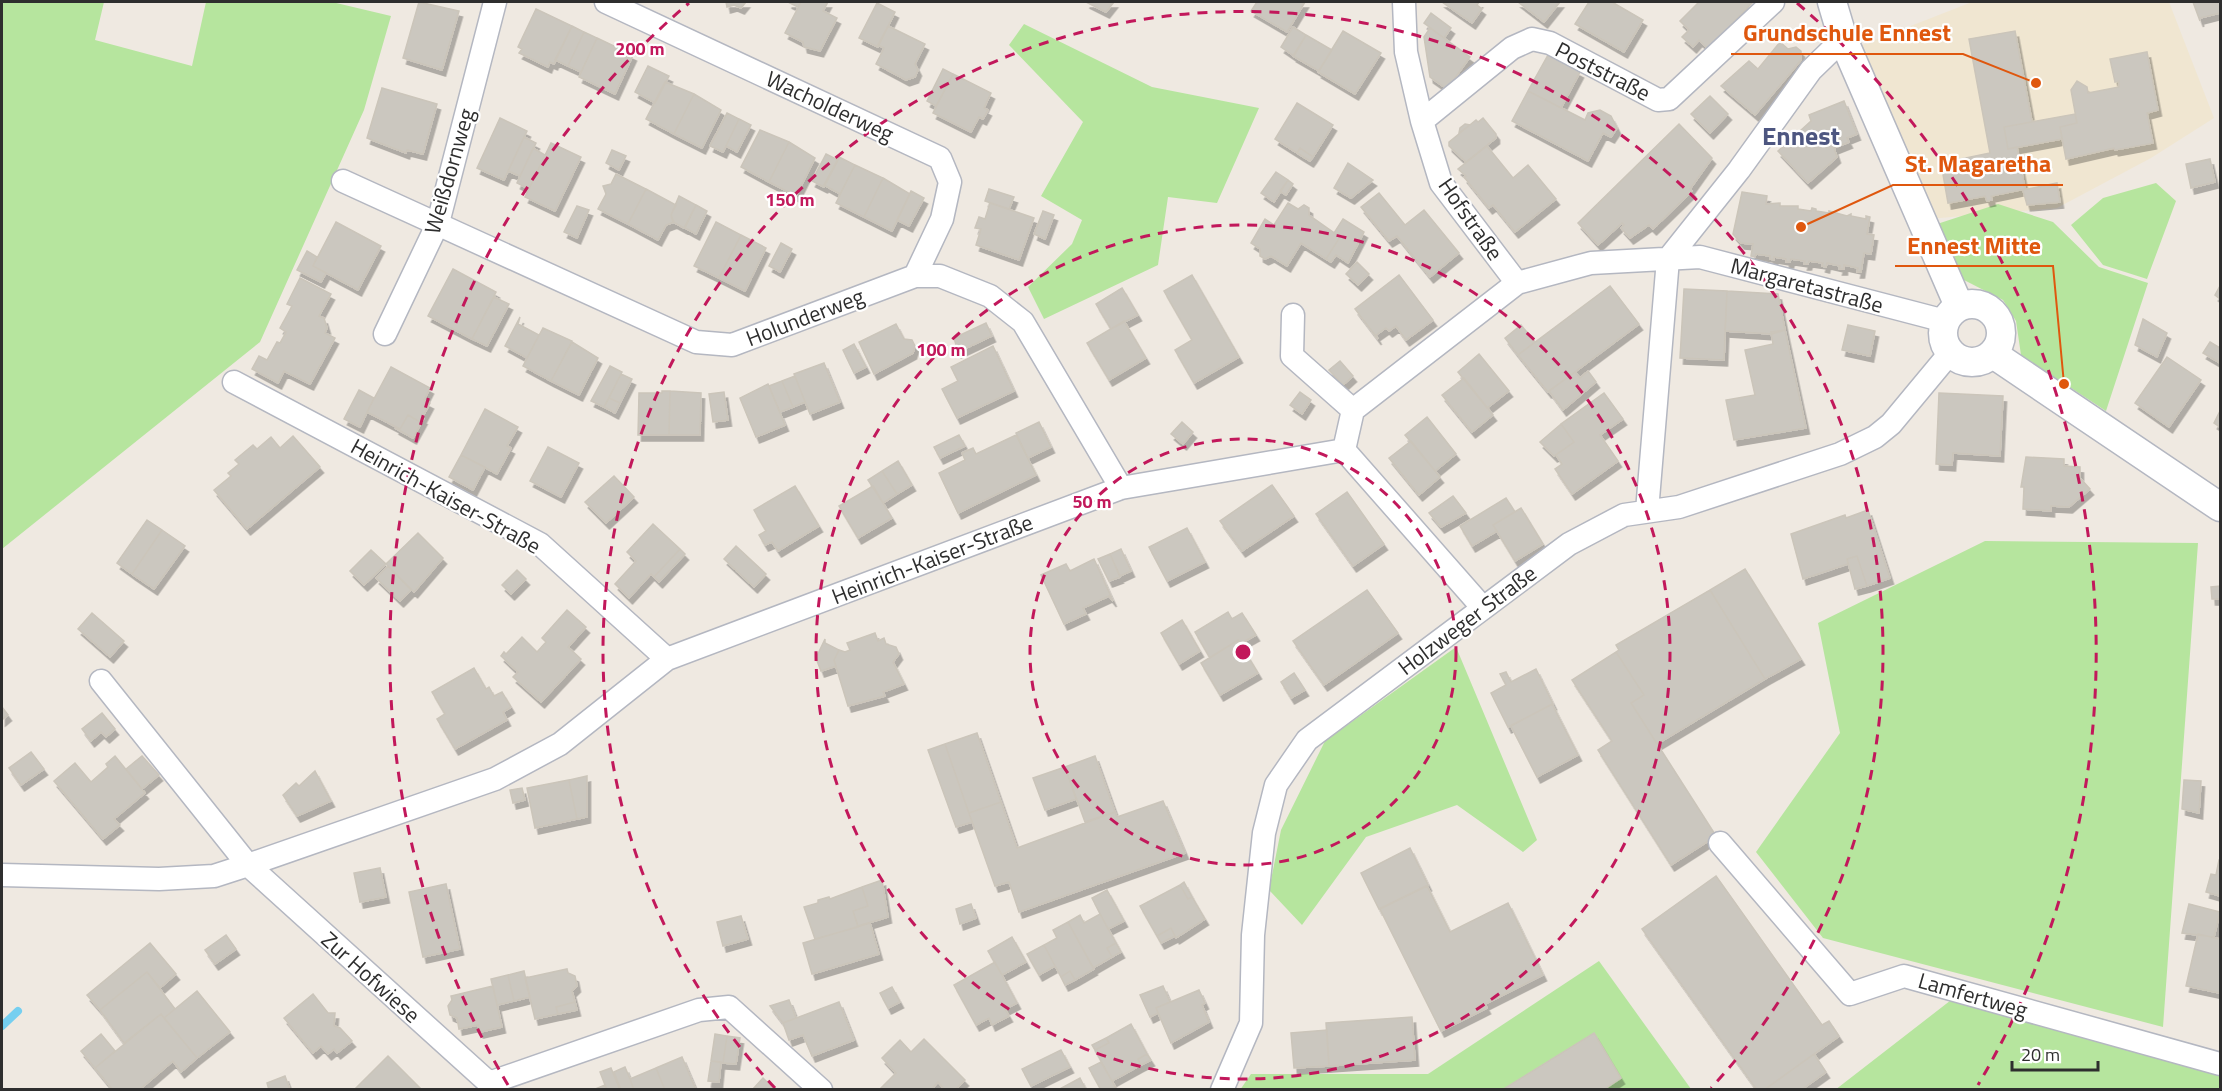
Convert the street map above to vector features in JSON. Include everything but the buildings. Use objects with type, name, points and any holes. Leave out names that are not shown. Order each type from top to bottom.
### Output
[{"type":"street","name":"Weißdornweg","points":[[385,334],[438,223],[495,2]]},
{"type":"street","name":"Wacholderweg","points":[[606,2],[940,158],[950,182],[942,219],[915,276]]},
{"type":"street","name":"Hofstraße","points":[[1404,2],[1406,52],[1422,121],[1441,183],[1517,283],[1591,263],[1668,259]]},
{"type":"street","name":"Poststraße","points":[[1422,121],[1512,48],[1532,39],[1550,43],[1658,100],[1669,99],[1773,2]]},
{"type":"street","points":[[1832,2],[1843,39],[1952,314],[1943,338],[1950,353],[1963,361],[1979,362],[1993,354],[2002,336],[1996,316],[1980,304],[1952,314]]},
{"type":"street","points":[[1647,511],[1668,259],[1739,170],[1811,70],[1843,39]]},
{"type":"street","name":"Holunderweg","points":[[343,181],[696,342],[732,345],[915,276],[940,276],[990,296],[1023,322],[1121,488]]},
{"type":"street","name":"Margaretastraße","points":[[1668,259],[1700,257],[1952,314]]},
{"type":"street","points":[[1483,608],[1344,450],[1353,410],[1517,283]]},
{"type":"street","points":[[1293,315],[1292,356],[1353,410]]},
{"type":"street","name":"Holzweger Straße","points":[[1222,1089],[1251,1023],[1254,935],[1264,833],[1276,785],[1307,740],[1569,544],[1624,515],[1679,507],[1840,454],[1875,437],[1891,424],[1950,353]]},
{"type":"street","points":[[1993,354],[2220,507]]},
{"type":"street","name":"Heinrich-Kaiser-Straße","points":[[234,382],[540,544],[667,659]]},
{"type":"street","name":"Heinrich-Kaiser-Straße","points":[[2,875],[159,879],[214,876],[495,779],[560,744],[667,659],[1121,488],[1344,450]]},
{"type":"street","points":[[101,681],[248,865]]},
{"type":"street","name":"Lamfertweg","points":[[1720,843],[1850,994],[1904,976],[2220,1064]]},
{"type":"street","name":"Zur Hofwiese","points":[[248,865],[491,1086]]},
{"type":"street","points":[[491,1086],[699,1010],[729,1007],[821,1089]]},
{"type":"shaded area","points":[[1972,2],[2169,2],[2214,118],[2151,158],[2057,208],[1928,219],[1857,47]]},
{"type":"green space","points":[[2,2],[104,2],[95,40],[192,66],[206,2],[332,2],[391,16],[364,110],[260,342],[2,549]]},
{"type":"green space","points":[[1024,24],[1152,87],[1259,108],[1217,203],[1168,197],[1158,265],[1044,319],[1028,287],[1072,244],[1082,220],[1041,196],[1083,122],[1009,45]]},
{"type":"green space","points":[[2156,183],[2176,201],[2147,279],[2103,265],[2071,225],[2103,198]]},
{"type":"green space","points":[[1998,204],[2053,222],[2099,267],[2148,283],[2106,411],[2021,355],[2016,321],[2003,300],[1964,280],[1928,227]]},
{"type":"green space","points":[[1985,541],[2198,543],[2163,1027],[1823,938],[1756,852],[1840,733],[1818,623]]},
{"type":"green space","points":[[1456,647],[1537,840],[1523,852],[1457,805],[1366,837],[1302,925],[1269,890],[1281,830],[1325,741]]},
{"type":"green space","points":[[1599,961],[1691,1089],[1240,1090],[1251,1074],[1428,1074]]},
{"type":"green space","points":[[1955,997],[2220,1076],[2220,1090],[1835,1090]]},
{"type":"waterway","points":[[2,1026],[18,1011]]},
{"type":"place","name":"Grundschule Ennest","points":[[2036,83]]},
{"type":"place","name":"St. Magaretha","points":[[1801,227]]},
{"type":"place","name":"Ennest Mitte","points":[[2064,384]]},
{"type":"district","name":"Ennest","points":[[1801,135]]}]
